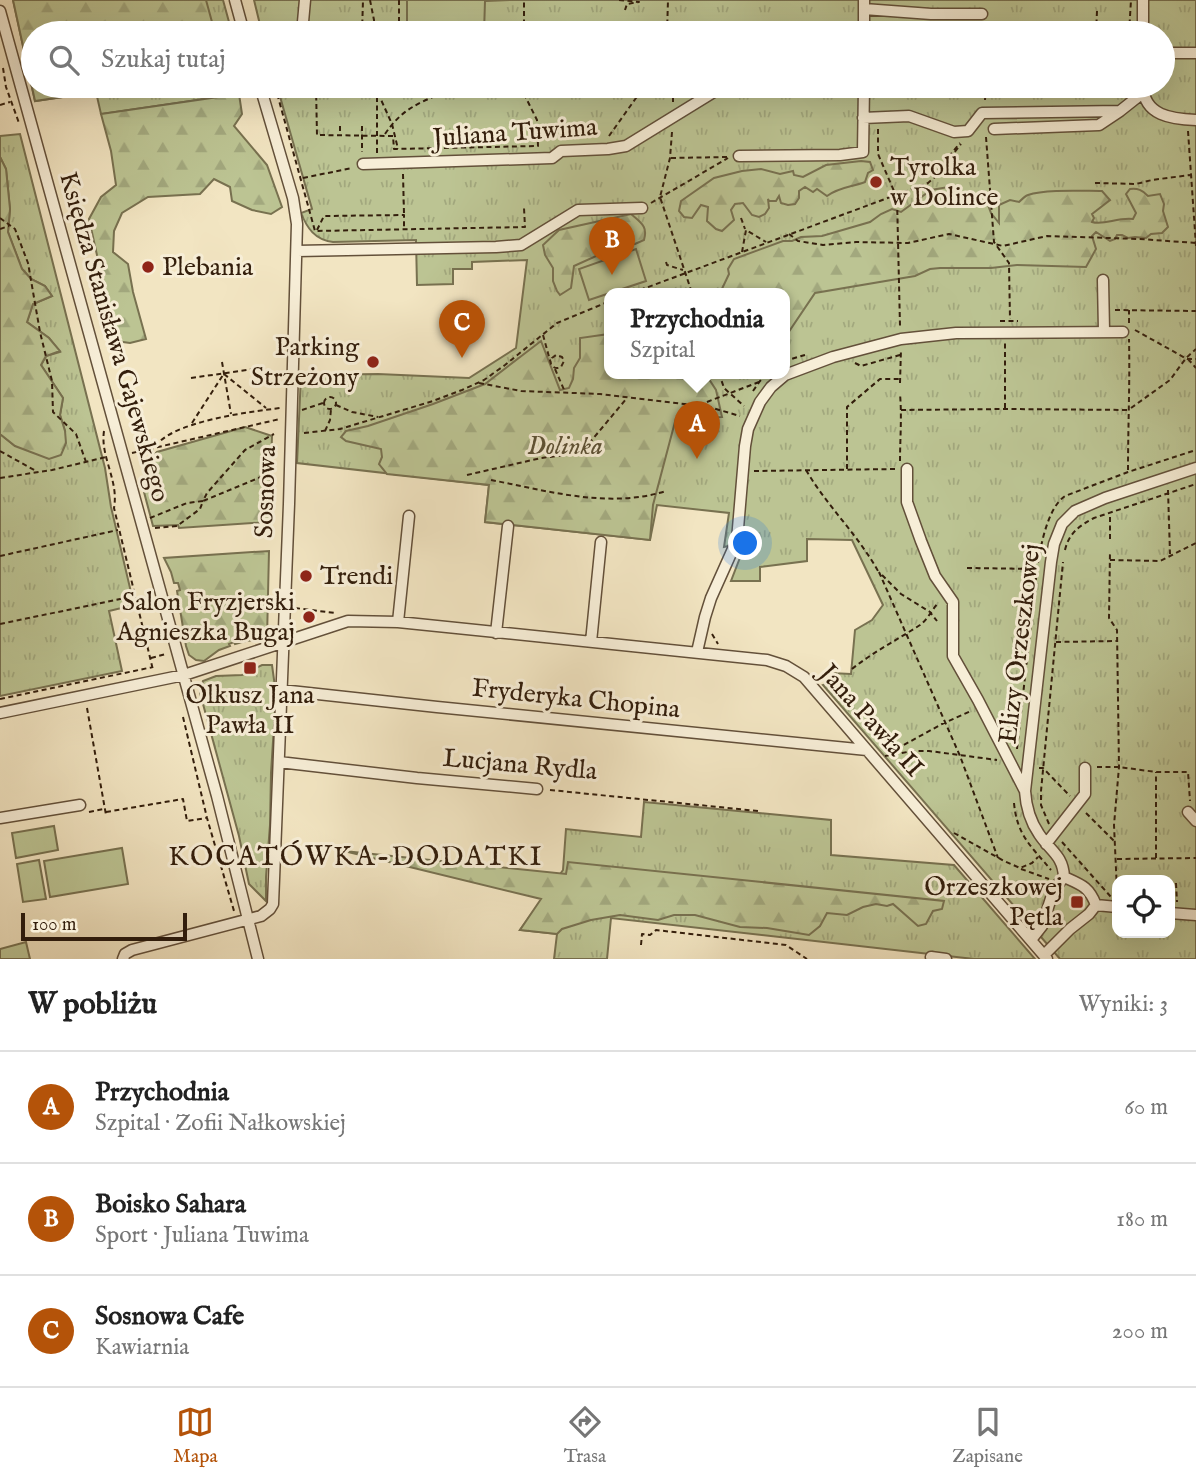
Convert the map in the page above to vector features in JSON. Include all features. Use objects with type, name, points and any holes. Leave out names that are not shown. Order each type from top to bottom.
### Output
[{"type":"street","points":[[235,0],[241,21]]},
{"type":"street","points":[[303,21],[305,0]]},
{"type":"street","points":[[1143,0],[1143,21]]},
{"type":"street","points":[[864,5],[931,14],[982,15]]},
{"type":"street","name":"Księdza Stanisława Gajewskiego","points":[[0,10],[21,86]]},
{"type":"street","points":[[1175,52],[1196,53]]},
{"type":"street","name":"Księdza Stanisława Gajewskiego","points":[[24,98],[217,796],[258,959]]},
{"type":"street","name":"Sosnowa","points":[[248,920],[261,916],[273,904],[284,641],[285,413],[297,251],[293,198],[264,98]]},
{"type":"street","name":"Juliana Tuwima","points":[[363,164],[552,158],[561,151],[626,146],[704,98]]},
{"type":"street","points":[[739,156],[840,155],[863,152],[863,98]]},
{"type":"street","points":[[990,132],[1099,125],[1121,111],[1134,98]]},
{"type":"street","points":[[1146,98],[1150,107],[1159,114],[1192,120]]},
{"type":"street","points":[[863,118],[909,116],[954,132],[968,131],[982,113],[1121,111]]},
{"type":"street","points":[[297,251],[521,245],[578,210],[642,208]]},
{"type":"street","points":[[1103,280],[1104,331]]},
{"type":"street","points":[[790,373],[901,334],[1127,330]]},
{"type":"street","points":[[697,652],[711,598],[737,540],[748,429],[761,402],[780,379]]},
{"type":"street","name":"Elizy Orzeszkowej","points":[[1096,905],[1083,885],[1064,877],[1063,866],[1029,817],[1025,791],[1051,562],[1062,524],[1075,511],[1105,498],[1196,468]]},
{"type":"street","name":"Elizy Orzeszkowej","points":[[907,469],[907,502],[920,541],[934,576],[953,602],[953,656],[1025,791]]},
{"type":"street","points":[[398,622],[409,516]]},
{"type":"street","points":[[496,633],[508,526]]},
{"type":"street","points":[[591,642],[601,542]]},
{"type":"street","name":"Jana Pawła II","points":[[0,713],[184,676],[348,621],[398,622],[767,660],[786,666],[804,677],[1046,957]]},
{"type":"street","name":"Fryderyka Chopina","points":[[281,690],[867,750]]},
{"type":"street","name":"Lucjana Rydla","points":[[279,762],[537,789]]},
{"type":"street","points":[[1046,844],[1085,794],[1086,768]]},
{"type":"street","points":[[0,818],[80,805]]},
{"type":"street","points":[[1189,808],[1196,821]]},
{"type":"street","points":[[1031,940],[1042,926],[1054,889],[1064,877]]},
{"type":"street","points":[[1046,957],[1070,929],[1096,905],[1112,907]]},
{"type":"street","points":[[1175,911],[1196,915]]},
{"type":"street","points":[[124,959],[125,954],[132,950],[248,920]]},
{"type":"street","points":[[932,957],[946,959]]},
{"type":"path","points":[[362,21],[363,0]]},
{"type":"path","points":[[370,0],[374,21]]},
{"type":"path","points":[[399,0],[399,21]]},
{"type":"path","points":[[524,0],[524,21]]},
{"type":"path","points":[[619,0],[639,2],[627,4],[625,10]]},
{"type":"path","points":[[667,21],[668,0]]},
{"type":"path","points":[[1130,21],[1131,0]]},
{"type":"path","points":[[1096,21],[1097,11]]},
{"type":"path","points":[[279,98],[317,231]]},
{"type":"path","points":[[317,98],[317,135],[393,135],[394,149],[398,149],[538,146],[537,120],[527,98]]},
{"type":"path","points":[[377,98],[377,157]]},
{"type":"path","points":[[381,98],[398,149]]},
{"type":"path","points":[[384,135],[407,109],[431,98]]},
{"type":"path","points":[[609,136],[636,98]]},
{"type":"path","points":[[0,105],[11,102]]},
{"type":"path","points":[[847,470],[847,407],[880,379],[900,381],[899,243],[895,195],[878,154],[878,118]]},
{"type":"path","points":[[789,234],[798,241],[813,245],[908,243],[949,234],[996,246],[1047,236],[1196,244],[1191,175],[1192,120]]},
{"type":"path","points":[[340,126],[340,135]]},
{"type":"path","points":[[302,178],[363,164],[362,126]]},
{"type":"path","points":[[990,132],[993,232],[996,246],[1009,263],[1010,320]]},
{"type":"path","points":[[644,288],[930,181],[966,137]]},
{"type":"path","points":[[938,170],[959,144]]},
{"type":"path","points":[[660,197],[729,157],[670,159]]},
{"type":"path","points":[[403,163],[404,229]]},
{"type":"path","points":[[668,169],[660,197],[690,288]]},
{"type":"path","points":[[1095,183],[1136,184],[1191,175]]},
{"type":"path","points":[[317,231],[525,227],[524,208]]},
{"type":"path","points":[[317,231],[324,216],[404,215]]},
{"type":"path","points":[[0,218],[15,229],[27,263],[52,381],[53,412],[76,434],[86,462]]},
{"type":"path","points":[[741,218],[746,230],[767,243]]},
{"type":"path","points":[[0,229],[10,226]]},
{"type":"path","points":[[742,252],[746,230]]},
{"type":"path","points":[[666,262],[667,265],[685,271]]},
{"type":"path","points":[[297,433],[340,429],[440,399],[478,383],[564,320],[604,303]]},
{"type":"path","points":[[1104,310],[1196,310]]},
{"type":"path","points":[[1128,472],[1129,310]]},
{"type":"path","points":[[1127,330],[1187,358],[1196,359]]},
{"type":"path","points":[[1005,332],[1005,409]]},
{"type":"path","points":[[543,334],[551,362],[565,393]]},
{"type":"path","points":[[901,410],[1130,410],[1170,380],[1196,349]]},
{"type":"path","points":[[850,360],[861,366],[900,355]]},
{"type":"path","points":[[551,362],[554,356],[562,357],[563,366],[554,368]]},
{"type":"path","points":[[1187,358],[1196,368]]},
{"type":"path","points":[[222,362],[231,415]]},
{"type":"path","points":[[191,378],[261,368]]},
{"type":"path","points":[[223,374],[268,409]]},
{"type":"path","points":[[191,425],[223,374]]},
{"type":"path","points":[[721,379],[724,387],[748,409],[748,400]]},
{"type":"path","points":[[698,405],[760,381]]},
{"type":"path","points":[[754,390],[760,381]]},
{"type":"path","points":[[478,383],[521,391],[600,394],[698,405],[744,418]]},
{"type":"path","points":[[750,471],[900,469],[900,394]]},
{"type":"path","points":[[131,453],[305,409],[324,402],[327,397],[335,400],[336,405],[352,412],[381,417]]},
{"type":"path","points":[[467,475],[541,458],[574,454],[591,441],[628,397]]},
{"type":"path","points":[[324,402],[331,408]]},
{"type":"path","points":[[331,408],[336,405]]},
{"type":"path","points":[[325,432],[331,408]]},
{"type":"path","points":[[142,491],[153,449],[164,437],[191,425],[231,415],[268,409],[285,413]]},
{"type":"path","points":[[152,529],[177,526],[200,509],[207,493],[245,450],[274,434]]},
{"type":"path","points":[[0,451],[38,472]]},
{"type":"path","points":[[0,478],[107,457],[116,495],[114,508],[154,674]]},
{"type":"path","points":[[806,470],[879,572],[901,594],[930,612],[937,621]]},
{"type":"path","points":[[149,518],[187,503],[203,501],[273,472]]},
{"type":"path","points":[[491,480],[617,500],[666,491]]},
{"type":"path","points":[[1110,551],[1109,618],[1117,630],[1119,767],[1114,825],[1117,891],[1111,897],[1055,833],[1041,805],[1066,544],[1079,526],[1094,518],[1196,484]]},
{"type":"path","points":[[1168,489],[1170,556]]},
{"type":"path","points":[[1110,512],[1110,539]]},
{"type":"path","points":[[0,556],[119,530]]},
{"type":"path","points":[[1110,560],[1160,561],[1196,543]]},
{"type":"path","points":[[967,568],[980,568]]},
{"type":"path","points":[[982,707],[945,722],[884,756],[929,751],[1012,767],[1037,569]]},
{"type":"path","points":[[879,572],[960,756],[998,858]]},
{"type":"path","points":[[0,624],[135,596]]},
{"type":"path","points":[[852,669],[868,656],[921,624],[944,598]]},
{"type":"path","points":[[293,608],[341,613]]},
{"type":"path","points":[[712,633],[715,641],[722,647]]},
{"type":"path","points":[[1055,642],[1117,641]]},
{"type":"path","points":[[0,699],[153,667]]},
{"type":"path","points":[[86,704],[106,814],[183,799],[187,821],[207,818]]},
{"type":"path","points":[[181,710],[207,818],[236,918]]},
{"type":"path","points":[[880,754],[889,765]]},
{"type":"path","points":[[1103,767],[1188,772],[1189,808]]},
{"type":"path","points":[[1156,772],[1156,859]]},
{"type":"path","name":"Lucjana Rydla","points":[[537,789],[758,811]]},
{"type":"path","points":[[953,833],[998,858],[1051,880],[1051,871],[1021,834],[1014,797]]},
{"type":"path","points":[[1020,868],[1039,857]]},
{"type":"path","points":[[1116,859],[1196,858]]},
{"type":"path","points":[[1175,892],[1176,883]]},
{"type":"path","points":[[641,945],[642,934],[650,935],[656,930],[786,945],[807,959]]},
{"type":"green space","points":[[13,0],[223,0],[229,21],[21,21],[21,37]]},
{"type":"green space","points":[[13,0],[206,0],[212,21],[21,21],[21,37]]},
{"type":"green space","name":"Dolinka","points":[[254,0],[1196,0],[1196,959],[1060,959],[823,685],[830,683],[831,673],[851,674],[855,630],[872,620],[883,605],[852,540],[807,539],[807,561],[760,567],[760,581],[731,581],[746,542],[724,547],[729,513],[657,505],[650,540],[485,522],[489,485],[297,463],[301,375],[378,374],[469,378],[516,348],[527,260],[472,262],[472,269],[453,269],[453,284],[417,285],[416,240],[327,241],[309,228],[301,213],[312,209],[280,98],[1175,98],[1175,21],[259,21]]},
{"type":"green space","points":[[407,0],[511,0],[485,1],[484,21],[407,21]]},
{"type":"green space","points":[[34,98],[55,98],[35,101]]},
{"type":"green space","points":[[34,98],[55,98],[35,101]]},
{"type":"green space","points":[[97,98],[211,98],[101,114]]},
{"type":"green space","points":[[211,98],[240,98],[242,114],[234,126],[267,165],[282,207],[271,214],[252,210],[232,201],[230,187],[214,179],[200,194],[148,197],[122,213],[114,231],[113,252],[128,264],[146,339],[130,343],[116,341],[89,219],[101,197],[116,185],[111,151],[101,114]]},
{"type":"green space","points":[[20,134],[105,468],[111,507],[134,605],[109,611],[122,671],[0,696],[0,434],[15,446],[65,431],[60,415],[63,398],[41,365],[46,356],[60,352],[49,338],[27,322],[33,304],[52,296],[45,286],[31,279],[22,269],[8,232],[10,209],[6,169],[0,157],[0,136]]},
{"type":"green space","points":[[0,157],[6,169],[10,209],[8,232],[22,269],[31,279],[45,286],[52,296],[33,304],[27,322],[49,338],[60,351],[46,356],[41,365],[63,398],[60,415],[66,443],[61,455],[49,459],[15,446],[0,434]]},
{"type":"green space","points":[[870,162],[873,170],[868,173],[865,182],[827,196],[817,189],[813,192],[805,187],[799,191],[795,204],[781,203],[779,196],[776,201],[768,199],[769,208],[759,217],[752,215],[743,203],[735,204],[731,210],[734,220],[722,231],[707,221],[708,207],[701,205],[692,218],[684,217],[679,211],[681,201],[714,178],[761,169],[780,174],[793,171],[794,175],[803,177],[826,165]]},
{"type":"green space","points":[[954,186],[965,201],[983,192],[991,213],[999,223],[999,205],[1010,200],[1019,202],[1027,196],[1044,192],[1102,191],[1110,200],[1092,214],[1092,222],[1101,223],[1133,219],[1136,213],[1126,194],[1130,189],[1138,189],[1148,196],[1160,194],[1168,227],[1162,233],[1151,234],[1146,238],[1117,235],[1110,241],[1096,232],[1092,236],[1096,249],[1086,267],[1017,265],[940,268],[915,276],[815,293],[790,330],[790,288],[722,288],[734,259],[783,241],[822,236],[870,222],[892,209],[901,212],[931,190]]},
{"type":"green space","points":[[631,214],[644,228],[644,240],[635,244],[609,247],[605,252],[574,266],[571,288],[560,295],[553,281],[553,268],[545,255],[543,245],[559,230]]},
{"type":"green space","points":[[636,249],[646,281],[625,288],[604,288],[604,295],[589,300],[579,269]]},
{"type":"green space","name":"Dolinka","points":[[604,335],[604,379],[709,379],[716,390],[722,417],[676,418],[653,505],[650,540],[485,522],[489,485],[387,474],[379,464],[381,449],[346,441],[341,437],[346,431],[368,426],[485,384],[541,341],[560,390],[569,388],[574,368],[580,358],[580,338]]},
{"type":"green space","points":[[245,427],[272,436],[269,522],[179,528],[178,525],[153,526],[144,492],[154,455]]},
{"type":"green space","points":[[269,551],[267,639],[234,642],[204,661],[189,655],[177,591],[180,590],[178,583],[174,583],[164,558]]},
{"type":"green space","points":[[262,665],[272,665],[276,694],[266,901],[249,884],[239,836],[200,693],[203,681],[216,676],[242,675]]},
{"type":"green space","points":[[644,802],[831,820],[831,855],[954,865],[1035,959],[974,959],[611,918],[607,959],[554,959],[557,934],[520,930],[563,870],[566,829],[641,837]]},
{"type":"green space","points":[[54,826],[58,850],[16,858],[12,833]]},
{"type":"green space","points":[[122,848],[128,884],[50,897],[44,861]]},
{"type":"green space","points":[[344,851],[566,874],[568,862],[944,901],[942,909],[933,911],[926,924],[918,926],[893,904],[876,904],[847,915],[827,913],[820,926],[809,935],[767,928],[740,927],[695,915],[674,915],[658,920],[620,915],[591,920],[562,929],[557,934],[520,930],[541,899]]},
{"type":"green space","points":[[39,860],[46,899],[23,902],[17,864]]},
{"type":"green space","points":[[26,942],[30,959],[0,959],[0,949]]},
{"type":"place","name":"Tyrolka w Dolince","points":[[876,182]]},
{"type":"place","name":"Plebania","points":[[148,267]]},
{"type":"place","name":"Boisko Sahara","points":[[612,275]]},
{"type":"place","name":"Sosnowa Cafe","points":[[462,358]]},
{"type":"place","name":"Parking Strzeżony","points":[[373,362]]},
{"type":"place","name":"Przychodnia","points":[[697,459]]},
{"type":"place","name":"Trendi","points":[[306,576]]},
{"type":"place","name":"Salon Fryzjerski Agnieszka Bugaj","points":[[309,617]]},
{"type":"place","name":"Olkusz Jana Pawła II","points":[[250,668]]},
{"type":"place","name":"Orzeszkowej Pętla","points":[[1077,902]]},
{"type":"district","name":"KOCATÓWKA-DODATKI","points":[[356,857]]}]
